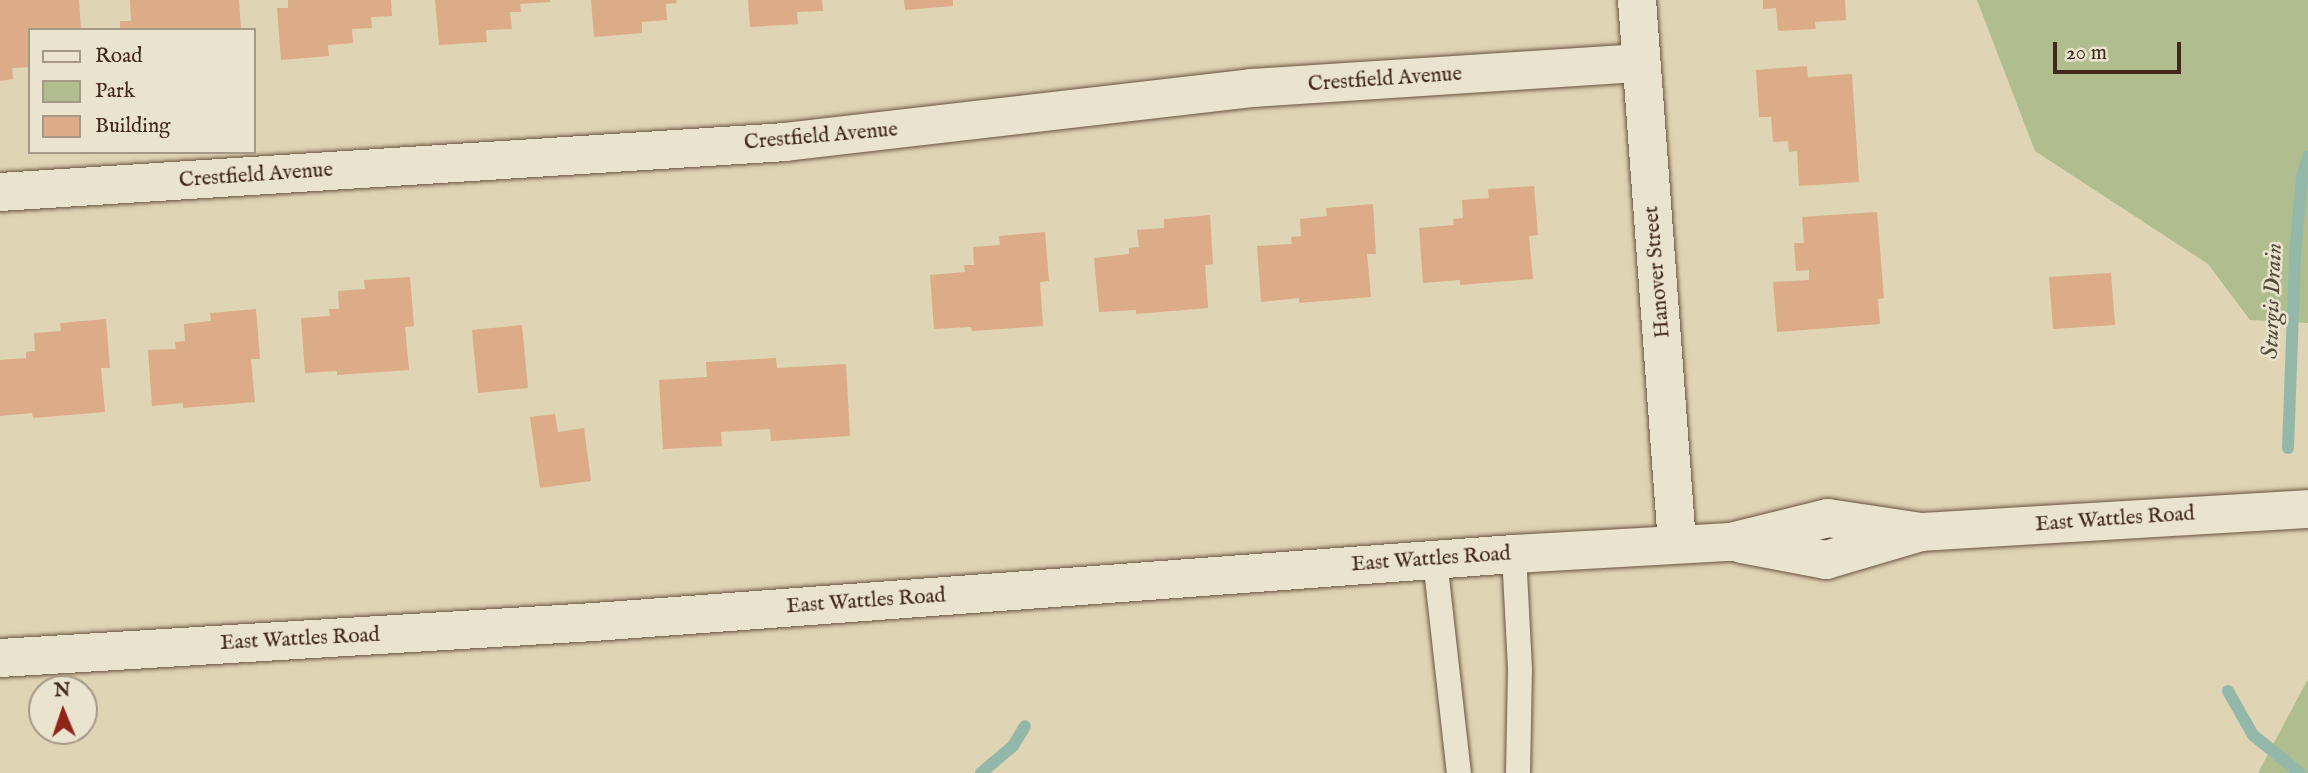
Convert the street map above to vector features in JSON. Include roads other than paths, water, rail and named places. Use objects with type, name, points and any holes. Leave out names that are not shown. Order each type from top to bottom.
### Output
[{"type":"main road","name":"Hanover Street","points":[[1637,0],[1677,544]]},
{"type":"main road","name":"Crestfield Avenue","points":[[0,192],[785,142],[1252,88],[1641,63]]},
{"type":"main road","name":"East Wattles Road","points":[[0,658],[594,622],[1677,544],[1731,542],[1826,560],[1921,532],[2308,509]]},
{"type":"lane","points":[[1514,554],[1520,669],[1518,773]]},
{"type":"lane","points":[[1435,560],[1459,773]]},
{"type":"waterway","name":"Sturgis Drain","points":[[2288,448],[2295,255],[2302,178],[2308,157]]},
{"type":"waterway","name":"Sturgis Drain","points":[[2228,691],[2253,735],[2300,773]]},
{"type":"waterway","points":[[981,773],[1013,746],[1025,726]]}]
